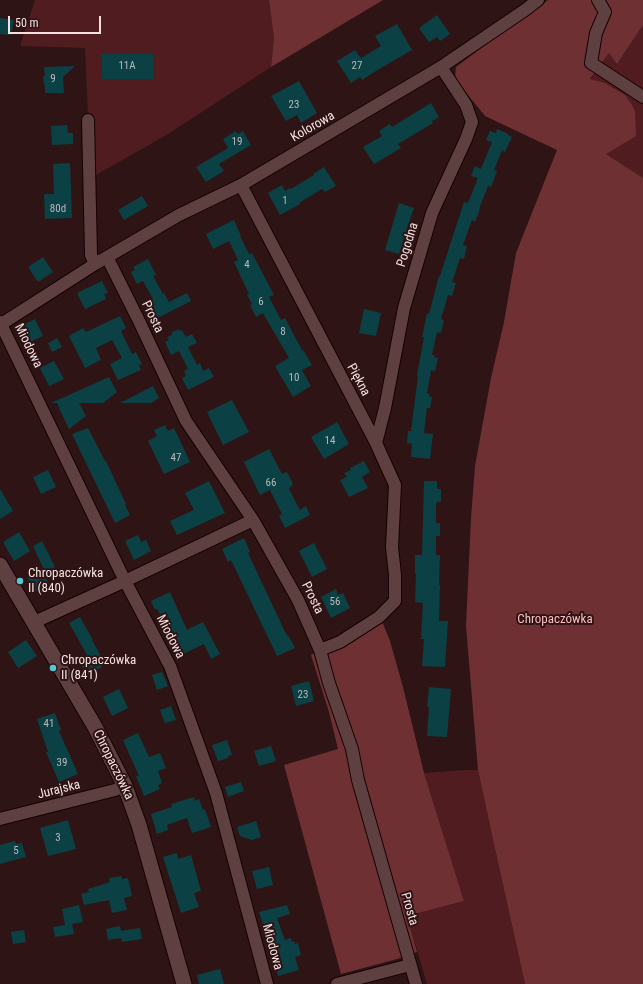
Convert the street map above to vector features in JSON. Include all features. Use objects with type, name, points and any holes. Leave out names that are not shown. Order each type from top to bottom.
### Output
[{"type":"street","name":"Kolorowa","points":[[1,324],[95,264],[179,215],[241,185],[440,67],[538,0]]},
{"type":"street","points":[[598,0],[605,12],[596,33],[591,62],[643,98]]},
{"type":"street","name":"Pogodna","points":[[376,443],[385,408],[408,293],[432,213],[466,139],[472,122],[466,105],[440,67]]},
{"type":"street","points":[[88,120],[92,255],[95,264]]},
{"type":"street","name":"Piękna","points":[[241,185],[376,443],[395,485],[392,547],[395,575],[395,601],[379,617],[340,642],[320,650]]},
{"type":"street","name":"Prosta","points":[[107,258],[139,321],[186,421],[253,520],[298,600],[320,650],[331,690],[352,749],[358,780],[416,984]]},
{"type":"street","name":"Miodowa","points":[[1,324],[125,581],[170,666],[216,793],[267,984]]},
{"type":"street","points":[[34,623],[253,520]]},
{"type":"street","name":"Chropaczówka","points":[[0,565],[95,728],[125,786],[139,825],[184,984]]},
{"type":"street","name":"Jurajska","points":[[0,819],[115,790],[125,786]]},
{"type":"street","points":[[337,984],[410,965]]},
{"type":"shaded area","points":[[35,0],[269,0],[274,38],[271,67],[168,134],[89,179],[85,48],[20,46]]},
{"type":"shaded area","points":[[643,25],[643,178],[606,154],[625,95],[605,83],[590,80],[609,53],[617,64]]},
{"type":"shaded area","points":[[478,770],[525,984],[427,984],[407,916],[464,901],[424,773]]},
{"type":"green space","points":[[269,0],[383,0],[271,67],[274,38]]},
{"type":"green space","name":"Chropaczówka","points":[[548,0],[643,0],[643,25],[617,64],[609,53],[590,79],[605,83],[625,95],[632,105],[635,111],[636,136],[606,154],[643,178],[643,984],[525,984],[478,770],[466,626],[475,466],[491,378],[504,322],[516,253],[557,150],[485,116],[455,79],[456,67]]},
{"type":"green space","points":[[378,611],[390,641],[424,773],[464,901],[407,916],[417,952],[341,974],[284,765],[338,749],[329,712],[311,655],[347,633]]},
{"type":"building","points":[[437,15],[450,34],[440,41],[437,37],[429,42],[419,28]]},
{"type":"building","points":[[0,18],[14,20],[11,35],[0,34]]},
{"type":"building","points":[[397,24],[412,50],[362,80],[360,77],[351,83],[337,61],[355,50],[361,58],[381,46],[375,36]]},
{"type":"building","points":[[102,54],[153,54],[153,79],[102,79]]},
{"type":"building","points":[[75,66],[63,77],[64,93],[45,93],[43,76],[45,76],[44,67]]},
{"type":"building","points":[[299,81],[317,113],[301,123],[297,115],[286,121],[271,96]]},
{"type":"building","points":[[431,103],[439,117],[432,121],[433,123],[398,144],[401,148],[374,164],[363,147],[382,136],[379,131],[390,124],[392,127]]},
{"type":"building","points":[[67,125],[68,133],[73,133],[73,144],[52,145],[51,126]]},
{"type":"building","points":[[497,129],[509,134],[508,135],[512,137],[505,152],[502,150],[494,170],[497,171],[491,187],[488,186],[475,222],[472,220],[463,245],[467,246],[464,259],[460,258],[452,282],[456,283],[452,296],[448,295],[441,319],[444,320],[441,333],[437,332],[432,355],[438,358],[435,371],[431,370],[427,393],[432,397],[430,408],[427,408],[424,433],[433,434],[430,459],[411,457],[412,444],[407,443],[408,431],[411,431],[417,375],[424,337],[422,337],[427,314],[429,314],[439,276],[464,202],[468,203],[478,178],[471,176],[475,166],[481,169],[492,142],[486,140],[490,131],[496,133]]},
{"type":"building","points":[[236,131],[238,134],[243,131],[251,145],[219,164],[224,171],[206,182],[196,167],[228,148],[223,139]]},
{"type":"building","points":[[70,163],[72,218],[45,219],[44,194],[54,194],[53,164]]},
{"type":"building","points":[[324,167],[336,186],[325,192],[322,189],[280,215],[268,193],[282,185],[285,191],[290,188],[291,189]]},
{"type":"building","points":[[142,196],[148,206],[124,220],[118,210]]},
{"type":"building","points":[[399,203],[414,208],[399,254],[385,250]]},
{"type":"building","points":[[234,220],[249,254],[252,253],[274,295],[269,297],[281,320],[285,318],[312,365],[302,370],[311,386],[293,397],[275,366],[289,358],[263,313],[256,317],[250,305],[252,304],[247,295],[249,294],[234,262],[238,260],[229,241],[213,249],[206,234]]},
{"type":"building","points":[[43,257],[53,272],[38,282],[28,267]]},
{"type":"building","points":[[148,259],[156,275],[153,276],[169,302],[187,293],[191,301],[154,320],[148,307],[152,305],[149,301],[153,299],[143,281],[137,284],[131,272],[135,270],[133,267]]},
{"type":"building","points":[[102,281],[108,293],[104,294],[106,299],[85,309],[77,293]]},
{"type":"building","points":[[364,309],[381,313],[376,336],[359,333]]},
{"type":"building","points":[[120,316],[126,328],[121,331],[132,354],[136,352],[142,364],[139,365],[141,370],[118,380],[110,364],[122,358],[112,340],[96,348],[101,360],[85,368],[69,336],[83,328],[86,332]]},
{"type":"building","points":[[35,319],[43,336],[28,343],[19,327]]},
{"type":"building","points":[[179,329],[180,331],[182,330],[186,337],[192,334],[197,343],[188,347],[197,365],[200,363],[203,371],[209,368],[214,377],[188,390],[182,378],[186,376],[184,371],[188,369],[179,351],[171,355],[165,342],[169,340],[167,337],[172,335],[171,333]]},
{"type":"building","points":[[57,338],[62,347],[52,352],[48,343]]},
{"type":"building","points":[[54,361],[64,379],[49,386],[40,368]]},
{"type":"building","points":[[109,377],[117,392],[103,403],[79,403],[86,416],[69,429],[57,403],[51,403]]},
{"type":"building","points":[[153,386],[159,398],[151,403],[120,403]]},
{"type":"building","points":[[232,400],[249,432],[223,445],[207,412]]},
{"type":"building","points":[[337,422],[349,444],[324,459],[311,437]]},
{"type":"building","points":[[165,425],[168,431],[174,428],[190,462],[164,474],[148,441],[157,436],[154,430]]},
{"type":"building","points":[[88,428],[106,461],[130,515],[115,523],[72,434]]},
{"type":"building","points":[[269,449],[282,474],[287,472],[293,484],[289,489],[300,510],[306,506],[310,515],[285,528],[279,516],[282,514],[270,490],[260,495],[244,462]]},
{"type":"building","points":[[364,461],[370,472],[362,477],[368,488],[349,497],[340,480],[347,477],[344,473],[351,470],[350,468]]},
{"type":"building","points":[[48,470],[56,487],[41,494],[33,477]]},
{"type":"building","points":[[209,481],[225,513],[177,535],[170,521],[194,510],[185,493]]},
{"type":"building","points":[[424,481],[437,481],[437,489],[441,489],[441,502],[437,502],[436,504],[436,523],[440,523],[440,536],[436,536],[436,555],[440,555],[439,621],[448,621],[445,667],[422,666],[424,639],[421,639],[423,603],[415,602],[415,555],[422,555]]},
{"type":"building","points":[[0,489],[13,511],[0,519]]},
{"type":"building","points":[[19,532],[30,551],[14,561],[3,542]]},
{"type":"building","points":[[138,535],[141,542],[146,540],[151,551],[134,560],[125,541]]},
{"type":"building","points":[[244,538],[250,552],[248,553],[287,636],[288,635],[295,648],[277,656],[231,560],[228,562],[222,549]]},
{"type":"building","points":[[42,541],[55,567],[45,572],[33,546]]},
{"type":"building","points":[[314,543],[327,569],[312,577],[299,551]]},
{"type":"building","points":[[42,570],[50,586],[40,591],[35,591],[27,577]]},
{"type":"building","points":[[336,589],[338,595],[343,593],[350,608],[331,618],[321,597]]},
{"type":"building","points":[[170,592],[187,630],[194,626],[196,627],[195,626],[203,622],[220,654],[211,659],[204,644],[179,656],[158,610],[154,608],[151,601]]},
{"type":"building","points":[[80,617],[102,658],[98,660],[102,667],[88,675],[78,660],[87,655],[69,623]]},
{"type":"building","points":[[26,640],[37,656],[18,668],[8,652]]},
{"type":"building","points":[[162,672],[168,686],[157,690],[152,675]]},
{"type":"building","points":[[309,681],[314,701],[296,706],[291,686]]},
{"type":"building","points":[[429,687],[451,689],[447,737],[427,736]]},
{"type":"building","points":[[119,689],[128,708],[112,716],[103,697]]},
{"type":"building","points":[[171,706],[176,720],[165,723],[160,710]]},
{"type":"building","points":[[55,713],[61,730],[59,731],[78,774],[59,782],[46,752],[48,752],[37,719]]},
{"type":"building","points":[[138,733],[149,757],[160,753],[166,768],[158,771],[162,783],[158,785],[160,789],[144,796],[136,776],[139,776],[123,740]]},
{"type":"building","points":[[227,740],[232,755],[218,761],[212,745]]},
{"type":"building","points":[[271,746],[276,761],[259,766],[254,751]]},
{"type":"building","points":[[241,782],[244,791],[228,797],[225,787]]},
{"type":"building","points":[[194,797],[195,801],[199,799],[203,810],[205,809],[211,827],[192,833],[187,818],[167,825],[168,830],[157,834],[151,814],[172,807],[171,804]]},
{"type":"building","points":[[68,820],[76,849],[48,856],[40,828]]},
{"type":"building","points":[[256,821],[261,837],[252,840],[240,836],[237,827]]},
{"type":"building","points":[[15,841],[16,844],[22,843],[26,857],[0,864],[0,845]]},
{"type":"building","points":[[177,853],[178,859],[191,855],[201,891],[194,893],[199,907],[181,913],[163,857]]},
{"type":"building","points":[[269,867],[273,885],[257,889],[252,871]]},
{"type":"building","points":[[122,876],[122,879],[128,878],[132,896],[124,898],[127,910],[112,913],[109,900],[84,905],[81,894],[89,892],[88,889],[110,882],[109,878]]},
{"type":"building","points":[[79,905],[83,922],[72,924],[74,934],[55,937],[53,927],[65,925],[62,909]]},
{"type":"building","points":[[287,905],[290,914],[277,918],[285,940],[291,938],[292,942],[294,941],[295,944],[298,943],[301,955],[295,957],[299,970],[278,976],[270,944],[259,912]]},
{"type":"building","points":[[120,926],[121,931],[140,928],[142,939],[122,942],[121,938],[108,940],[106,929]]},
{"type":"building","points":[[24,930],[26,942],[13,944],[11,932]]},
{"type":"building","points":[[220,969],[224,984],[199,984],[197,975]]},
{"type":"place","name":"Chropaczówka II (840)","points":[[20,581]]},
{"type":"place","name":"Chropaczówka II (841)","points":[[53,668]]}]
